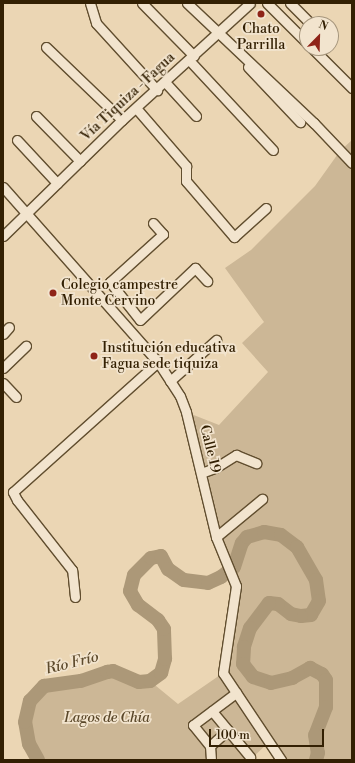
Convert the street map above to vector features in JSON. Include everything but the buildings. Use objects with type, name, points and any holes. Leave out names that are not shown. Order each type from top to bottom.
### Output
[{"type":"street","points":[[90,3],[96,23],[157,90]]},
{"type":"street","points":[[142,3],[273,150]]},
{"type":"street","points":[[187,3],[314,123],[352,163]]},
{"type":"street","name":"Vía Tiquiza - Fagua","points":[[3,236],[122,120],[157,90],[250,3]]},
{"type":"street","points":[[267,3],[299,35]]},
{"type":"street","points":[[290,3],[303,16]]},
{"type":"street","points":[[218,33],[300,122]]},
{"type":"street","points":[[46,47],[122,120]]},
{"type":"street","points":[[320,56],[352,88]]},
{"type":"street","points":[[165,82],[196,116]]},
{"type":"street","points":[[136,108],[186,166],[186,181],[234,237],[266,208]]},
{"type":"street","points":[[36,116],[80,161]]},
{"type":"street","points":[[17,140],[57,183]]},
{"type":"street","name":"Calle 19","points":[[3,187],[158,362],[180,396],[186,412],[216,537],[223,558],[234,580],[235,599],[223,673],[281,760]]},
{"type":"street","points":[[153,223],[163,234],[110,282],[140,320],[195,268],[207,281]]},
{"type":"street","points":[[109,307],[122,297]]},
{"type":"street","points":[[170,381],[216,340]]},
{"type":"street","points":[[3,368],[26,346]]},
{"type":"street","points":[[75,597],[72,570],[13,492],[158,362]]},
{"type":"street","points":[[3,383],[16,397]]},
{"type":"street","points":[[201,473],[214,468],[236,455],[256,463]]},
{"type":"street","points":[[216,537],[262,499]]},
{"type":"street","points":[[211,760],[210,746],[193,725],[236,693]]},
{"type":"street","points":[[212,711],[250,757]]},
{"type":"street","points":[[210,746],[228,730]]},
{"type":"green space","name":"Lagos de Chía","points":[[352,140],[352,760],[281,760],[269,742],[250,760],[38,760],[29,744],[25,722],[30,701],[44,686],[81,681],[113,671],[130,680],[150,681],[178,704],[223,673],[236,586],[223,558],[186,412],[219,425],[268,372],[242,343],[264,322],[225,268],[251,250],[315,186],[340,151]]},
{"type":"waterway","name":"Río Frío","points":[[38,760],[29,744],[25,722],[30,701],[44,686],[81,681],[113,671],[139,682],[150,681],[161,673],[165,659],[164,629],[158,620],[138,605],[130,591],[134,575],[151,558],[161,556],[168,569],[184,580],[208,583],[221,577],[234,567],[242,543],[247,537],[264,532],[281,535],[297,547],[316,580],[319,601],[311,615],[301,616],[291,614],[278,604],[269,603],[250,628],[244,647],[243,664],[253,677],[271,683],[292,678],[310,668],[322,674],[326,680],[326,707],[315,735],[318,753],[316,760]]},
{"type":"place","name":"Chato Parrilla","points":[[261,14]]},
{"type":"place","name":"Colegio campestre Monte Cervino","points":[[53,293]]},
{"type":"place","name":"Institución educativa Fagua sede tiquiza","points":[[94,356]]}]
